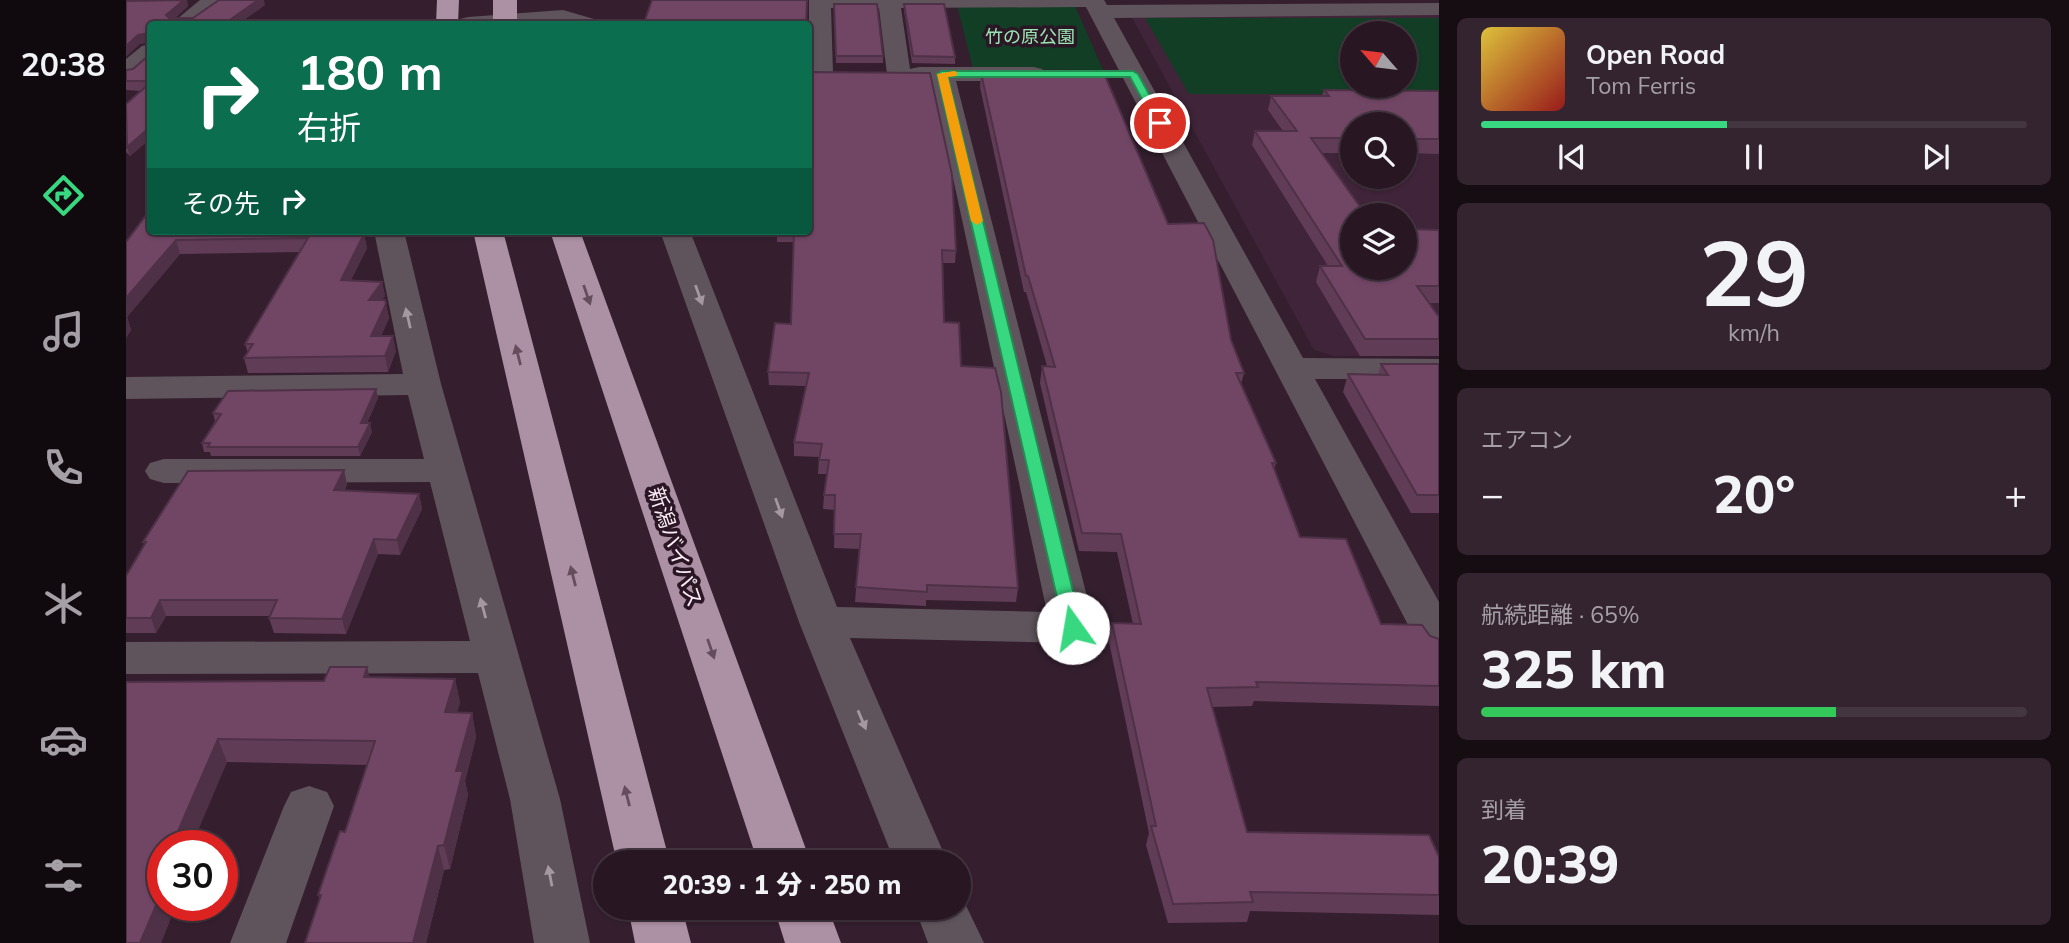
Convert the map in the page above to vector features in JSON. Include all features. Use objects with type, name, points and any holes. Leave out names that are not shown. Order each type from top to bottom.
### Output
[{"type":"highway","points":[[447,21],[448,0]]},
{"type":"highway","points":[[505,0],[505,21]]},
{"type":"highway","points":[[489,235],[641,850]]},
{"type":"highway","name":"新潟バイパス","points":[[566,235],[780,850]]},
{"type":"highway","points":[[658,920],[663,943]]},
{"type":"highway","points":[[805,920],[813,943]]},
{"type":"street","points":[[186,21],[202,7],[218,0]]},
{"type":"street","points":[[847,73],[815,73],[820,1],[1439,9]]},
{"type":"street","points":[[889,2],[899,74]]},
{"type":"street","points":[[1096,4],[1120,74],[1292,368],[1439,642]]},
{"type":"street","points":[[487,21],[561,9],[581,21]]},
{"type":"street","points":[[126,71],[147,54]]},
{"type":"street","points":[[873,74],[1051,74]]},
{"type":"street","points":[[821,622],[1073,628],[942,74]]},
{"type":"street","points":[[390,235],[423,384],[536,799],[562,943]]},
{"type":"street","points":[[676,235],[821,622],[917,850]]},
{"type":"street","points":[[1292,368],[1438,370]]},
{"type":"street","points":[[126,388],[423,384]]},
{"type":"street","points":[[164,471],[446,470]]},
{"type":"street","points":[[126,658],[496,657]]},
{"type":"street","points":[[258,943],[309,806]]},
{"type":"street","points":[[947,920],[956,943]]},
{"type":"shaded area","points":[[1439,12],[1439,355],[1334,356],[1314,350],[1130,14]]},
{"type":"green space","name":"竹の原公園","points":[[957,5],[1075,6],[1103,70],[973,69]]},
{"type":"green space","points":[[1145,18],[1439,18],[1439,94],[1418,94],[1418,21],[1340,21],[1340,94],[1189,94]]},
{"type":"building","points":[[184,0],[166,15],[169,18],[193,18],[219,0],[258,0],[228,21],[147,21],[147,33],[138,35],[126,46],[126,1]]},
{"type":"building","points":[[652,0],[807,0],[806,21],[645,21]]},
{"type":"building","points":[[834,4],[877,4],[883,56],[836,56]]},
{"type":"building","points":[[904,4],[944,4],[955,57],[913,56]]},
{"type":"building","points":[[147,57],[147,81],[126,81],[126,70],[133,69]]},
{"type":"building","points":[[1103,71],[1168,224],[1204,223],[1213,240],[1231,340],[1244,373],[1236,373],[1276,463],[1272,463],[1300,537],[1346,539],[1381,624],[1422,625],[1430,636],[1439,639],[1439,686],[1256,682],[1258,687],[1207,688],[1247,832],[1429,835],[1439,857],[1439,895],[1250,892],[1253,902],[1173,904],[1151,826],[1156,826],[1112,623],[1141,624],[1121,534],[1082,533],[1042,366],[1055,367],[1026,276],[981,73]]},
{"type":"building","points":[[812,72],[930,73],[952,175],[956,251],[942,250],[944,322],[959,323],[961,366],[995,368],[1001,392],[1018,588],[927,585],[927,592],[856,587],[861,534],[834,534],[835,495],[824,495],[829,460],[819,460],[822,444],[794,442],[809,373],[768,372],[775,323],[791,324],[794,235],[812,235]]},
{"type":"building","points":[[147,86],[147,130],[127,147],[126,104]]},
{"type":"building","points":[[1324,90],[1340,90],[1340,98],[1418,98],[1418,91],[1439,91],[1439,139],[1417,139],[1417,112],[1340,112],[1340,138],[1311,138],[1340,179],[1340,189],[1347,189],[1357,203],[1340,203],[1340,263],[1255,131],[1297,131],[1271,96],[1329,96]]},
{"type":"building","points":[[147,214],[147,235],[364,235],[341,280],[382,282],[369,300],[385,300],[386,304],[371,336],[393,336],[385,356],[244,358],[253,344],[245,344],[308,238],[176,240],[126,298],[126,242]]},
{"type":"building","points":[[1417,229],[1439,230],[1439,286],[1417,286],[1439,317],[1439,339],[1365,339],[1320,266],[1340,266],[1340,280],[1417,280]]},
{"type":"building","points":[[1381,364],[1439,364],[1439,495],[1417,495],[1348,374],[1388,375]]},
{"type":"building","points":[[376,389],[361,423],[370,423],[358,447],[208,447],[210,443],[202,443],[221,414],[213,413],[228,391]]},
{"type":"building","points":[[344,470],[334,490],[419,494],[397,540],[374,539],[342,619],[269,618],[277,600],[160,600],[151,618],[126,618],[126,576],[146,542],[143,542],[188,471]]},
{"type":"building","points":[[330,667],[367,667],[364,677],[455,679],[445,712],[472,713],[456,771],[463,771],[444,845],[438,846],[413,943],[305,943],[340,831],[345,832],[375,741],[218,739],[179,830],[147,830],[147,921],[149,921],[140,943],[126,943],[126,682],[324,681]]},
{"type":"slow traffic","points":[[954,74],[942,74],[977,221]]},
{"type":"route","points":[[1073,628],[942,74],[1133,74],[1160,123]]}]
